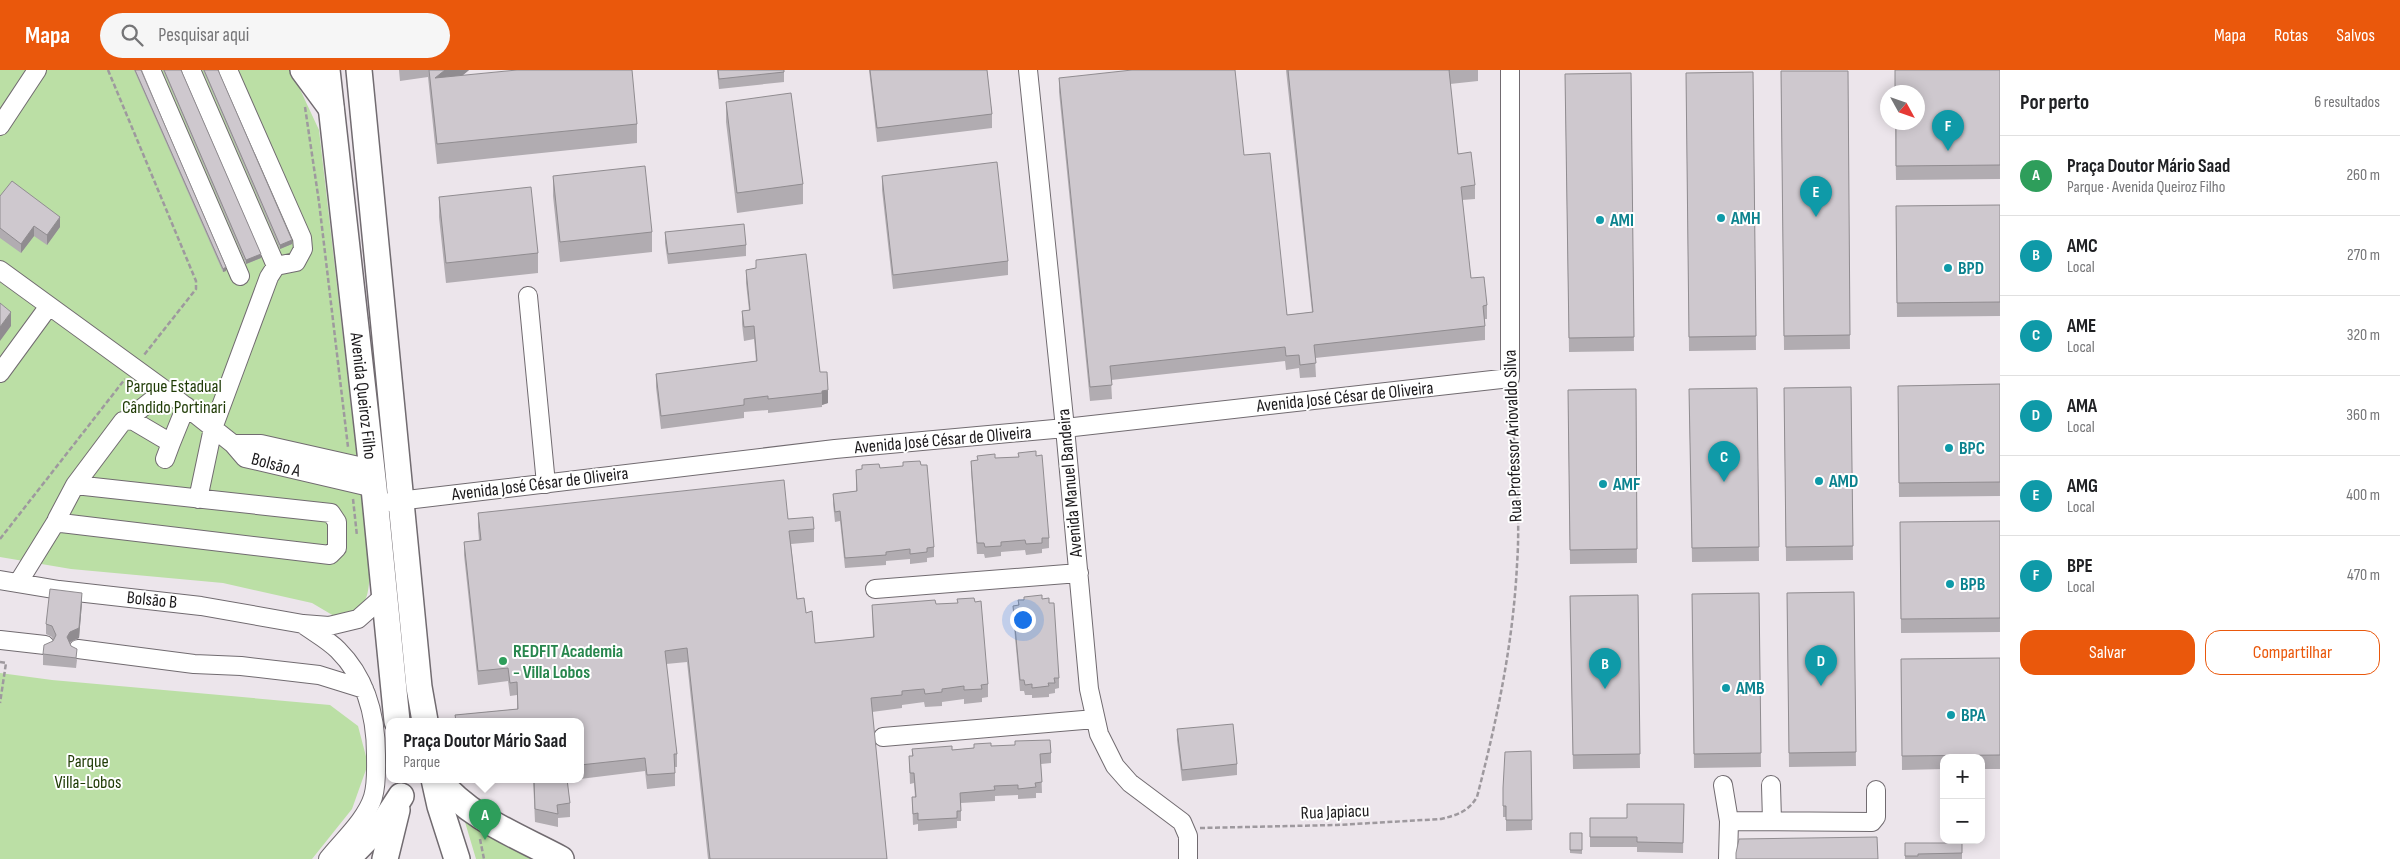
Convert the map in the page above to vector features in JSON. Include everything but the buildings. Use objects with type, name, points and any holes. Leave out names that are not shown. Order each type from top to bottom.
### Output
[{"type":"highway","points":[[304,70],[332,109]]},
{"type":"highway","name":"Avenida Queiroz Filho","points":[[327,70],[368,481],[384,596],[397,718]]},
{"type":"highway","name":"Avenida Queiroz Filho","points":[[359,70],[424,718]]},
{"type":"highway","points":[[437,783],[440,806],[457,859]]},
{"type":"highway","points":[[440,783],[479,816],[561,859]]},
{"type":"highway","points":[[347,859],[386,819],[400,787]]},
{"type":"highway","points":[[385,859],[400,787]]},
{"type":"street","points":[[0,126],[36,70]]},
{"type":"street","points":[[151,70],[240,276]]},
{"type":"street","points":[[191,70],[276,266]]},
{"type":"street","points":[[228,70],[302,238],[303,249],[296,262],[276,266]]},
{"type":"street","name":"Avenida Manuel Bandeira","points":[[1028,70],[1065,428],[1089,689],[1095,720],[1104,748],[1115,766],[1130,784],[1177,818],[1186,829]]},
{"type":"street","name":"Rua Professor Ariovaldo Silva","points":[[1510,70],[1510,378]]},
{"type":"street","points":[[198,499],[213,428],[270,277],[276,266]]},
{"type":"street","points":[[0,270],[165,390],[233,444]]},
{"type":"street","points":[[528,296],[546,484]]},
{"type":"street","points":[[0,373],[50,306]]},
{"type":"street","name":"Avenida José César de Oliveira","points":[[368,481],[402,500],[836,449],[1065,428],[1510,378]]},
{"type":"street","points":[[18,583],[57,520],[75,485],[122,420],[128,419],[165,390]]},
{"type":"street","points":[[128,419],[168,451],[186,406]]},
{"type":"street","name":"Bolsão A","points":[[233,444],[249,461],[368,481]]},
{"type":"street","name":"Bolsão A","points":[[233,444],[261,444],[368,481]]},
{"type":"street","points":[[57,520],[330,555],[337,548],[337,522],[331,513],[75,485]]},
{"type":"street","points":[[875,590],[1079,572]]},
{"type":"street","name":"Bolsão B","points":[[0,580],[69,591],[201,606],[304,624],[328,626],[345,624],[369,612],[384,596]]},
{"type":"street","name":"Bolsão B","points":[[304,624],[337,649],[353,668],[364,689],[373,716],[376,746],[373,798],[366,812],[328,859]]},
{"type":"street","points":[[0,640],[45,645]]},
{"type":"street","points":[[78,649],[194,664],[241,666],[319,675],[364,689]]},
{"type":"street","points":[[883,737],[1095,720]]},
{"type":"street","points":[[1723,785],[1729,821],[1728,859]]},
{"type":"street","points":[[1771,785],[1772,821]]},
{"type":"street","points":[[1729,821],[1872,822],[1876,817],[1876,790]]},
{"type":"street","points":[[1186,829],[1188,859]]},
{"type":"path","points":[[0,539],[196,290],[196,281],[108,70]]},
{"type":"path","points":[[304,104],[319,202],[368,481]]},
{"type":"path","name":"Rua Professor Ariovaldo Silva","points":[[1477,797],[1503,686],[1514,611],[1518,563],[1510,378]]},
{"type":"path","points":[[0,662],[6,663],[0,703]]},
{"type":"path","name":"Rua Japiacu","points":[[1186,829],[1337,825],[1441,819],[1465,811],[1477,797]]},
{"type":"green space","name":"Parque Estadual Cândido Portinari","points":[[0,70],[291,70],[319,130],[370,570],[368,590],[364,603],[353,611],[334,616],[312,603],[223,583],[71,569],[0,557]]},
{"type":"green space","name":"Parque Villa-Lobos","points":[[0,673],[52,680],[330,705],[358,726],[368,764],[352,809],[312,859],[0,859]]},
{"type":"green space","points":[[465,822],[534,859],[476,859]]},
{"type":"place","name":"BPE","points":[[1948,151]]},
{"type":"place","name":"AMG","points":[[1816,217]]},
{"type":"place","name":"AMH","points":[[1721,218]]},
{"type":"place","name":"AMI","points":[[1600,220]]},
{"type":"place","name":"BPD","points":[[1948,268]]},
{"type":"place","name":"BPC","points":[[1949,448]]},
{"type":"place","name":"AMD","points":[[1819,481]]},
{"type":"place","name":"AME","points":[[1724,482]]},
{"type":"place","name":"AMF","points":[[1603,484]]},
{"type":"place","name":"BPB","points":[[1950,584]]},
{"type":"place","name":"REDFIT Academia - Villa Lobos","points":[[503,661]]},
{"type":"place","name":"AMA","points":[[1821,686]]},
{"type":"place","name":"AMB","points":[[1726,688]]},
{"type":"place","name":"AMC","points":[[1605,689]]},
{"type":"place","name":"BPA","points":[[1951,715]]},
{"type":"place","name":"Praça Doutor Mário Saad","points":[[485,840]]}]
